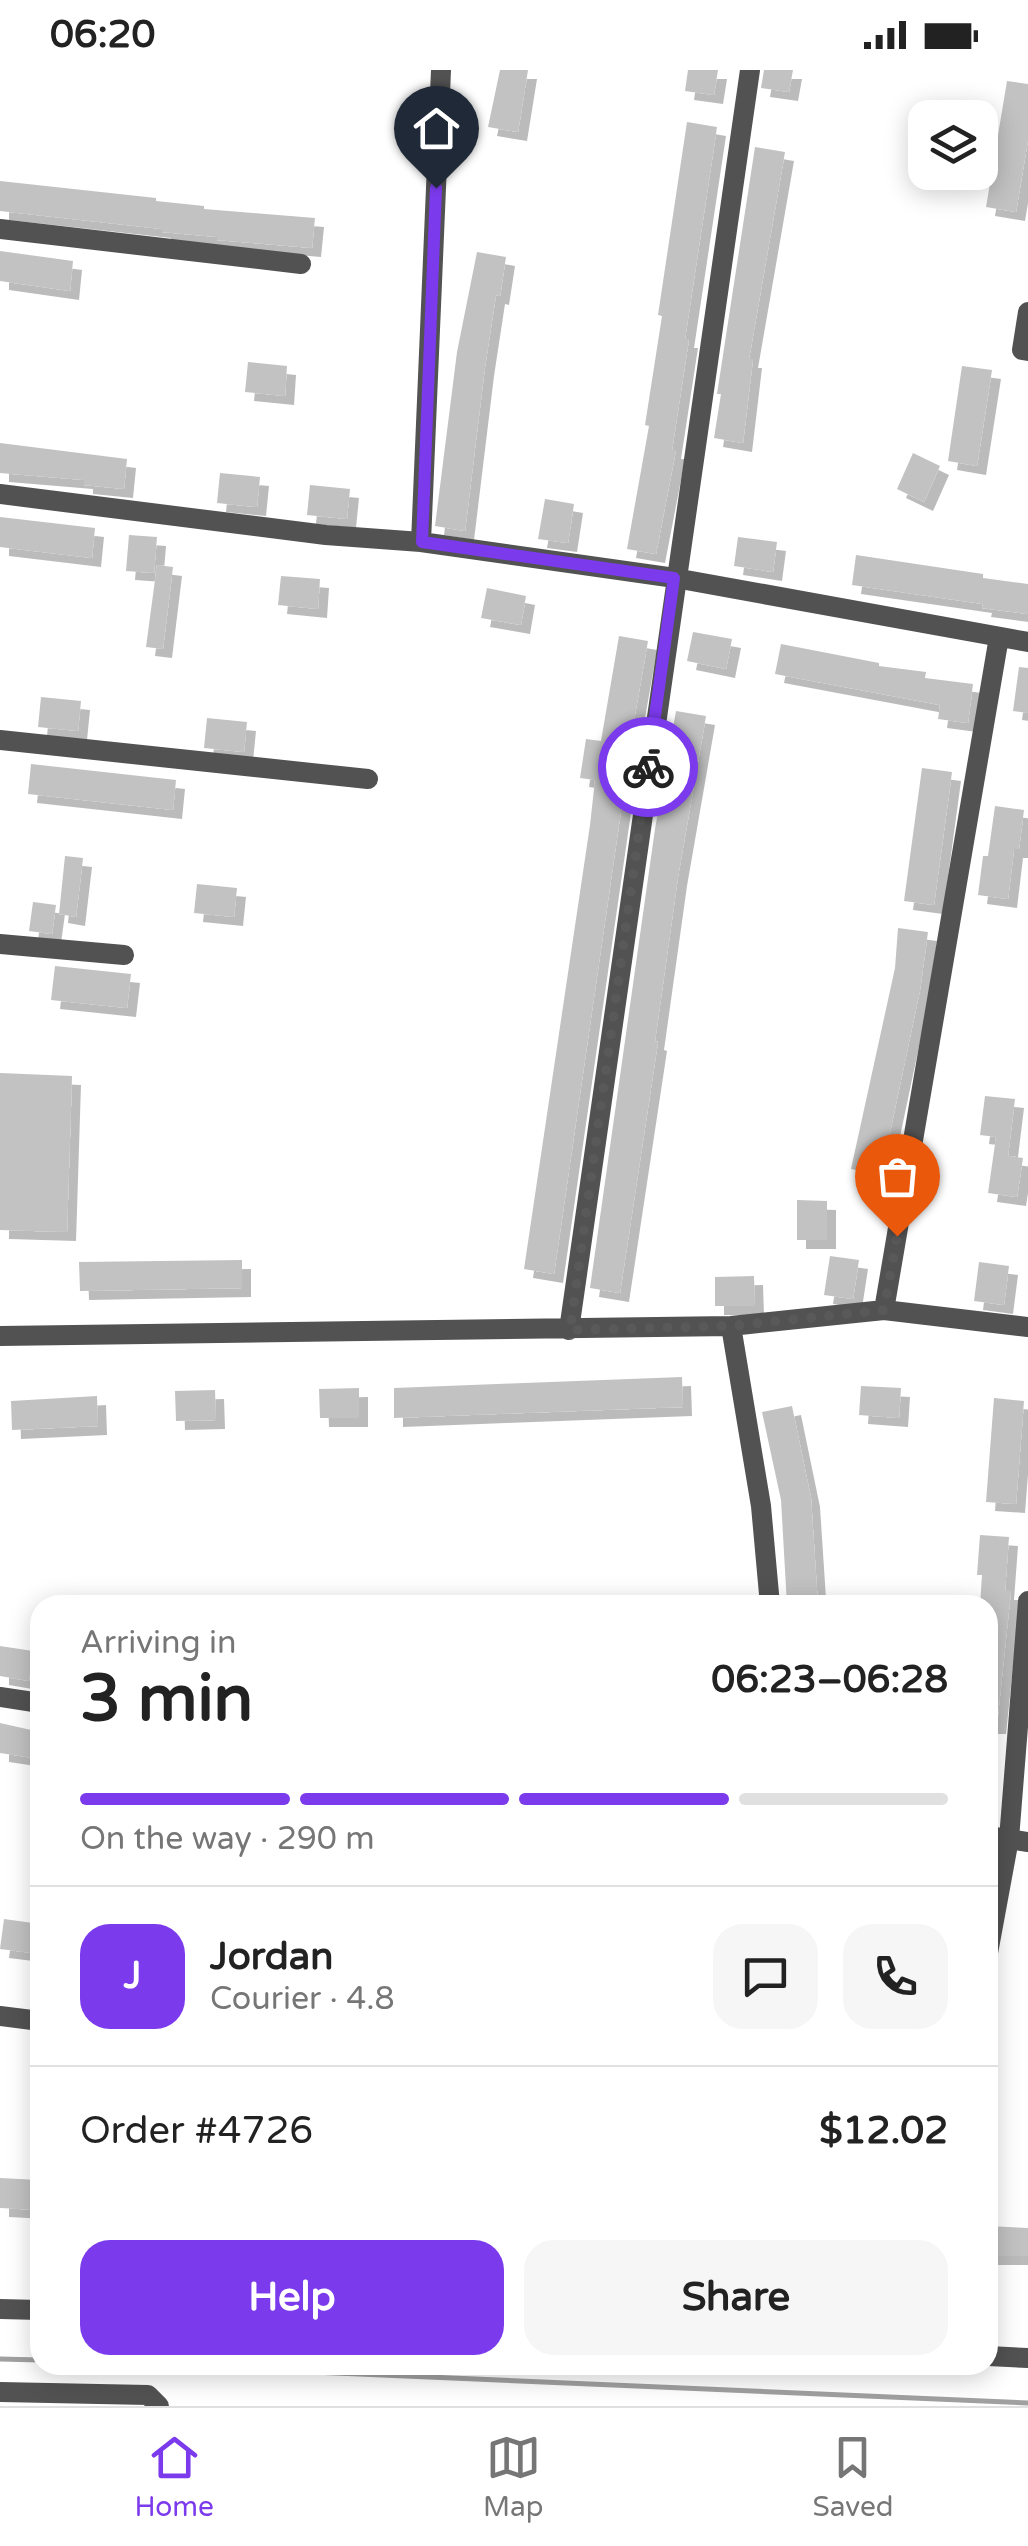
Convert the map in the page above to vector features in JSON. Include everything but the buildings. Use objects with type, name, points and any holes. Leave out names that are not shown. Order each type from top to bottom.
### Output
[{"type":"street","points":[[422,542],[441,70]]},
{"type":"street","points":[[570,1330],[674,578],[750,70]]},
{"type":"street","points":[[0,228],[301,264]]},
{"type":"street","points":[[1028,312],[1022,350],[1028,351]]},
{"type":"street","points":[[0,494],[326,536],[422,542],[674,578],[1028,642]]},
{"type":"street","points":[[884,1310],[999,637]]},
{"type":"street","points":[[0,740],[368,779]]},
{"type":"street","points":[[0,944],[124,955]]},
{"type":"street","points":[[0,1336],[731,1326],[884,1310],[1028,1327]]},
{"type":"street","points":[[731,1326],[761,1506],[769,1595]]},
{"type":"street","points":[[998,1896],[1008,1839],[1028,1601]]},
{"type":"street","points":[[0,1697],[30,1702]]},
{"type":"street","points":[[0,2016],[30,2020]]},
{"type":"street","points":[[0,2309],[30,2310]]},
{"type":"street","points":[[998,2356],[1028,2358]]},
{"type":"street","points":[[0,2392],[148,2396],[159,2406]]},
{"type":"waterway","points":[[0,2359],[30,2360]]},
{"type":"waterway","points":[[383,2375],[1028,2403]]},
{"type":"way so far","points":[[648,767],[570,1330],[731,1326],[884,1310],[897,1236]]},
{"type":"route","points":[[436,188],[422,542],[674,578],[648,767]]}]
